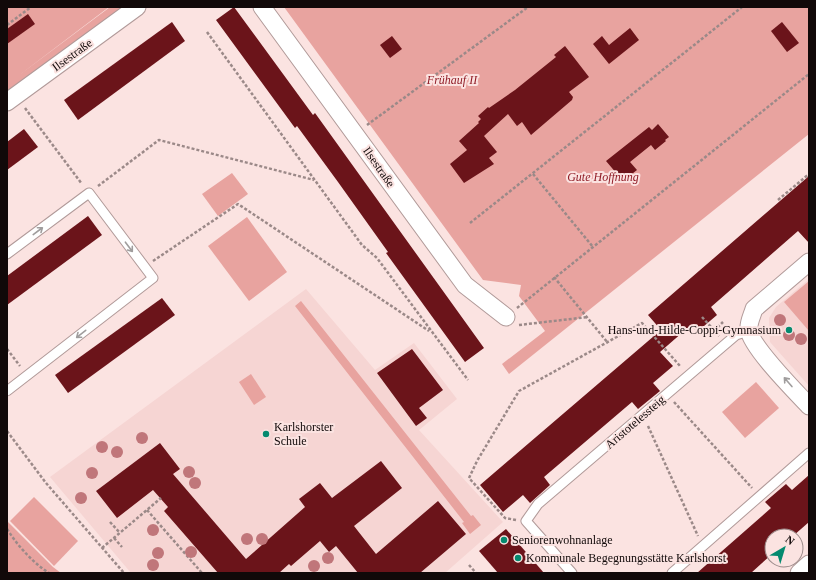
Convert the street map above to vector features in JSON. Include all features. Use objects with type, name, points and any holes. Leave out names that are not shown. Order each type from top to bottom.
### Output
[{"type":"street","name":"Ilsestraße","points":[[12,99],[137,7]]},
{"type":"street","name":"Ilsestraße","points":[[262,7],[465,285],[506,317]]},
{"type":"street","points":[[809,262],[754,309],[750,320],[749,331],[755,344],[809,406]]},
{"type":"street","points":[[799,573],[809,564]]},
{"type":"lane","points":[[7,254],[89,193],[153,278],[7,391]]},
{"type":"lane","name":"Aristotelessteig","points":[[526,521],[538,504],[688,375],[736,335],[749,331]]},
{"type":"lane","points":[[672,573],[809,453]]},
{"type":"lane","points":[[526,521],[572,573]]},
{"type":"path","points":[[7,25],[31,7]]},
{"type":"path","points":[[382,115],[528,7]]},
{"type":"path","points":[[470,223],[534,174],[742,7]]},
{"type":"path","points":[[207,32],[362,245],[377,258],[431,333],[468,380]]},
{"type":"path","points":[[588,317],[516,326],[506,317],[809,74]]},
{"type":"path","points":[[12,99],[89,193],[159,140],[315,180]]},
{"type":"path","points":[[534,174],[593,247]]},
{"type":"path","points":[[778,200],[809,174]]},
{"type":"path","points":[[145,267],[238,204],[431,333]]},
{"type":"path","points":[[554,277],[608,343]]},
{"type":"path","points":[[702,317],[725,344]]},
{"type":"path","points":[[714,330],[723,322]]},
{"type":"path","points":[[526,521],[505,518],[469,478],[477,461],[519,391],[642,323],[688,375]]},
{"type":"path","points":[[7,348],[27,376]]},
{"type":"path","points":[[667,394],[759,496]]},
{"type":"path","points":[[643,415],[702,546]]},
{"type":"path","points":[[7,431],[46,483],[124,573]]},
{"type":"path","points":[[102,548],[160,498]]},
{"type":"path","points":[[147,510],[202,573]]},
{"type":"path","points":[[110,522],[120,533]]},
{"type":"path","points":[[7,528],[26,553],[40,567],[49,573]]},
{"type":"path","points":[[114,538],[122,547]]},
{"type":"path","points":[[469,565],[476,573]]},
{"type":"shaded area","name":"Hans-und-Hilde-Coppi-Gymnasium","points":[[809,279],[809,386],[770,342],[769,318],[776,307]]},
{"type":"shaded area","name":"Karlshorster Schule","points":[[306,289],[375,370],[414,343],[457,399],[419,430],[503,522],[445,573],[131,573],[50,477]]},
{"type":"green space","points":[[7,7],[109,7],[18,76],[110,7],[125,7],[7,94]]},
{"type":"green space","points":[[284,7],[809,7],[809,134],[509,374],[502,364],[545,331],[519,296],[521,285],[483,280]]},
{"type":"green space","points":[[232,173],[248,194],[218,216],[202,194]]},
{"type":"green space","points":[[247,217],[287,272],[249,301],[208,246]]},
{"type":"green space","points":[[809,281],[809,331],[784,302]]},
{"type":"green space","points":[[301,301],[471,516],[473,515],[481,525],[470,534],[462,523],[464,522],[295,306]]},
{"type":"green space","points":[[251,374],[266,397],[254,405],[239,382]]},
{"type":"green space","points":[[756,382],[779,408],[745,438],[722,412]]},
{"type":"green space","points":[[34,497],[78,541],[54,566],[10,521]]},
{"type":"green space","points":[[7,521],[53,567],[61,573],[7,573]]},
{"type":"building","points":[[234,7],[313,115],[315,113],[484,348],[465,362],[386,253],[388,252],[338,182],[297,126],[295,128],[216,20]]},
{"type":"building","points":[[28,14],[35,24],[7,44],[7,29]]},
{"type":"building","points":[[172,22],[185,41],[78,120],[64,100]]},
{"type":"building","points":[[782,22],[799,43],[787,52],[771,31]]},
{"type":"building","points":[[630,28],[639,40],[609,64],[593,44],[602,36],[609,45]]},
{"type":"building","points":[[392,36],[402,49],[390,58],[380,45]]},
{"type":"building","points":[[565,46],[589,77],[569,92],[573,97],[572,100],[531,135],[522,122],[517,126],[508,114],[484,136],[497,152],[489,158],[494,164],[464,183],[450,164],[467,150],[459,141],[479,123],[478,122],[481,119],[478,116],[488,107],[489,108],[515,90],[556,57],[554,55]]},
{"type":"building","points":[[658,124],[669,137],[655,150],[651,145],[630,162],[637,170],[623,181],[606,161],[649,127],[652,130]]},
{"type":"building","points":[[24,129],[38,147],[7,170],[7,142]]},
{"type":"building","points":[[809,176],[809,243],[798,231],[711,307],[717,315],[697,332],[691,325],[660,352],[673,366],[653,383],[660,391],[638,409],[632,402],[544,477],[550,485],[530,503],[523,495],[503,512],[480,485],[661,330],[648,315]]},
{"type":"building","points":[[88,216],[102,235],[7,305],[7,276]]},
{"type":"building","points":[[162,298],[175,315],[68,393],[55,375]]},
{"type":"building","points":[[412,349],[443,390],[419,408],[427,418],[416,426],[377,373]]},
{"type":"building","points":[[160,443],[180,469],[173,474],[246,559],[305,507],[299,499],[320,483],[332,498],[381,461],[402,488],[354,526],[376,554],[438,501],[466,534],[420,573],[358,573],[336,546],[329,552],[320,541],[291,566],[289,564],[279,573],[218,573],[164,511],[168,507],[153,490],[117,518],[96,491]]},
{"type":"building","points":[[809,475],[809,522],[802,528],[764,528],[764,561],[751,573],[697,573],[771,508],[765,502],[786,484],[792,490]]},
{"type":"building","name":"Seniorenwohnanlage","points":[[506,529],[544,573],[498,573],[479,551]]},
{"type":"place","name":"Hans-und-Hilde-Coppi-Gymnasium","points":[[789,330]]},
{"type":"place","name":"Karlshorster Schule","points":[[266,434]]},
{"type":"place","name":"Seniorenwohnanlage","points":[[504,540]]},
{"type":"place","name":"Kommunale Begegnungsstätte Karlshorst","points":[[518,558]]},
{"type":"park label","name":"Frühauf II","points":[[452,80]]},
{"type":"park label","name":"Gute Hoffnung","points":[[603,177]]}]
